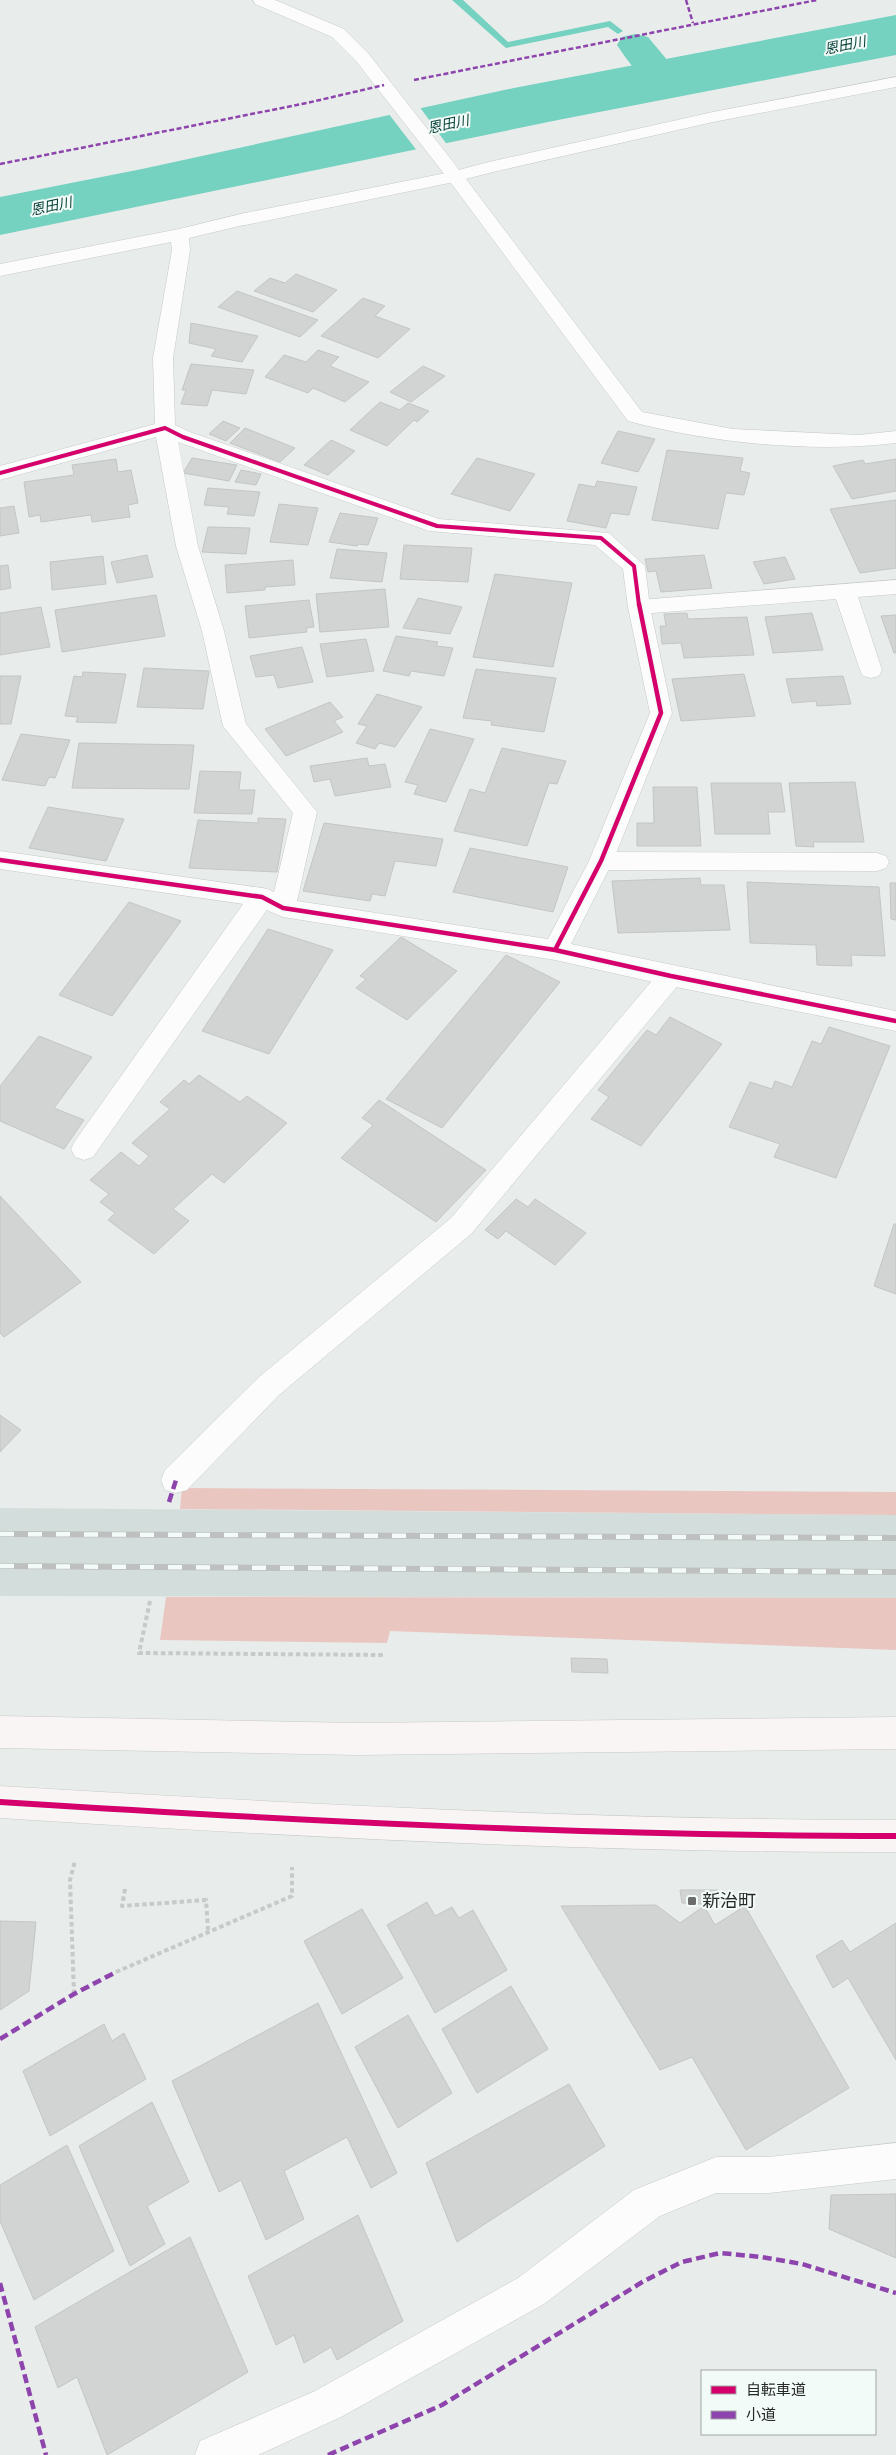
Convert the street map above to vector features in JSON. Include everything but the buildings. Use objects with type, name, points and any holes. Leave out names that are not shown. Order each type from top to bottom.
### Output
[{"type":"street","points":[[261,0],[312,20],[338,33],[362,57],[635,417],[733,435],[858,441],[896,437]]},
{"type":"street","points":[[0,270],[178,235],[713,117],[896,82]]},
{"type":"street","points":[[84,1149],[272,903],[305,812],[235,726],[213,631],[187,546],[165,428],[164,358],[181,250],[178,235]]},
{"type":"street","points":[[0,473],[165,428],[183,437],[436,526],[600,538],[634,566],[640,607],[661,713],[601,861],[555,950]]},
{"type":"street","points":[[640,607],[896,587]]},
{"type":"street","points":[[844,592],[870,670]]},
{"type":"street","points":[[0,860],[555,950],[671,976],[896,1021]]},
{"type":"street","points":[[601,861],[877,862]]},
{"type":"street","points":[[176,1480],[269,1386],[461,1226],[671,976]]},
{"type":"street","points":[[0,1732],[357,1739],[896,1733]]},
{"type":"street","points":[[0,1802],[294,1821],[611,1833],[896,1836]]},
{"type":"street","points":[[214,2455],[328,2404],[531,2291],[647,2203],[716,2175],[769,2175],[896,2161]]},
{"type":"path","points":[[150,1601],[140,1653],[384,1654]]},
{"type":"path","points":[[74,1994],[70,1880],[75,1861]]},
{"type":"path","points":[[116,1972],[208,1930],[292,1896],[292,1867]]},
{"type":"path","points":[[125,1889],[122,1906],[206,1900],[208,1930]]},
{"type":"shaded area","points":[[182,1488],[896,1492],[896,1515],[180,1509]]},
{"type":"shaded area","points":[[0,1508],[896,1515],[896,1598],[0,1596]]},
{"type":"shaded area","points":[[166,1597],[896,1598],[896,1650],[390,1631],[387,1643],[160,1640]]},
{"type":"water","name":"恩田川","points":[[896,15],[896,55],[563,119],[0,235],[0,197],[142,169],[514,88]]},
{"type":"pier","points":[[419,106],[448,146],[418,152],[388,113]]},
{"type":"waterway","points":[[457,0],[506,45],[610,24],[618,31]]},
{"type":"waterway","points":[[635,45],[664,79]]},
{"type":"railway","points":[[0,1534],[896,1538]]},
{"type":"railway","points":[[0,1566],[896,1572]]},
{"type":"marked path","points":[[686,0],[693,23]]},
{"type":"marked path","points":[[414,80],[817,0]]},
{"type":"marked path","points":[[0,164],[307,103],[384,85]]},
{"type":"marked path","points":[[169,1502],[176,1480]]},
{"type":"marked path","points":[[0,2039],[74,1994],[116,1972]]},
{"type":"marked path","points":[[328,2455],[442,2405],[644,2281],[682,2262],[720,2253],[761,2257],[802,2264],[896,2293]]},
{"type":"marked path","points":[[0,2283],[46,2455]]},
{"type":"cycle path","points":[[0,473],[165,428],[183,437],[437,526],[601,538],[634,566],[639,607],[661,713],[601,861],[555,950]]},
{"type":"cycle path","points":[[0,860],[262,897],[283,908],[555,950],[671,976],[896,1021]]},
{"type":"cycle path","points":[[0,1802],[224,1816],[560,1832],[672,1835],[896,1836]]},
{"type":"place","name":"新治町","points":[[692,1901]]}]
